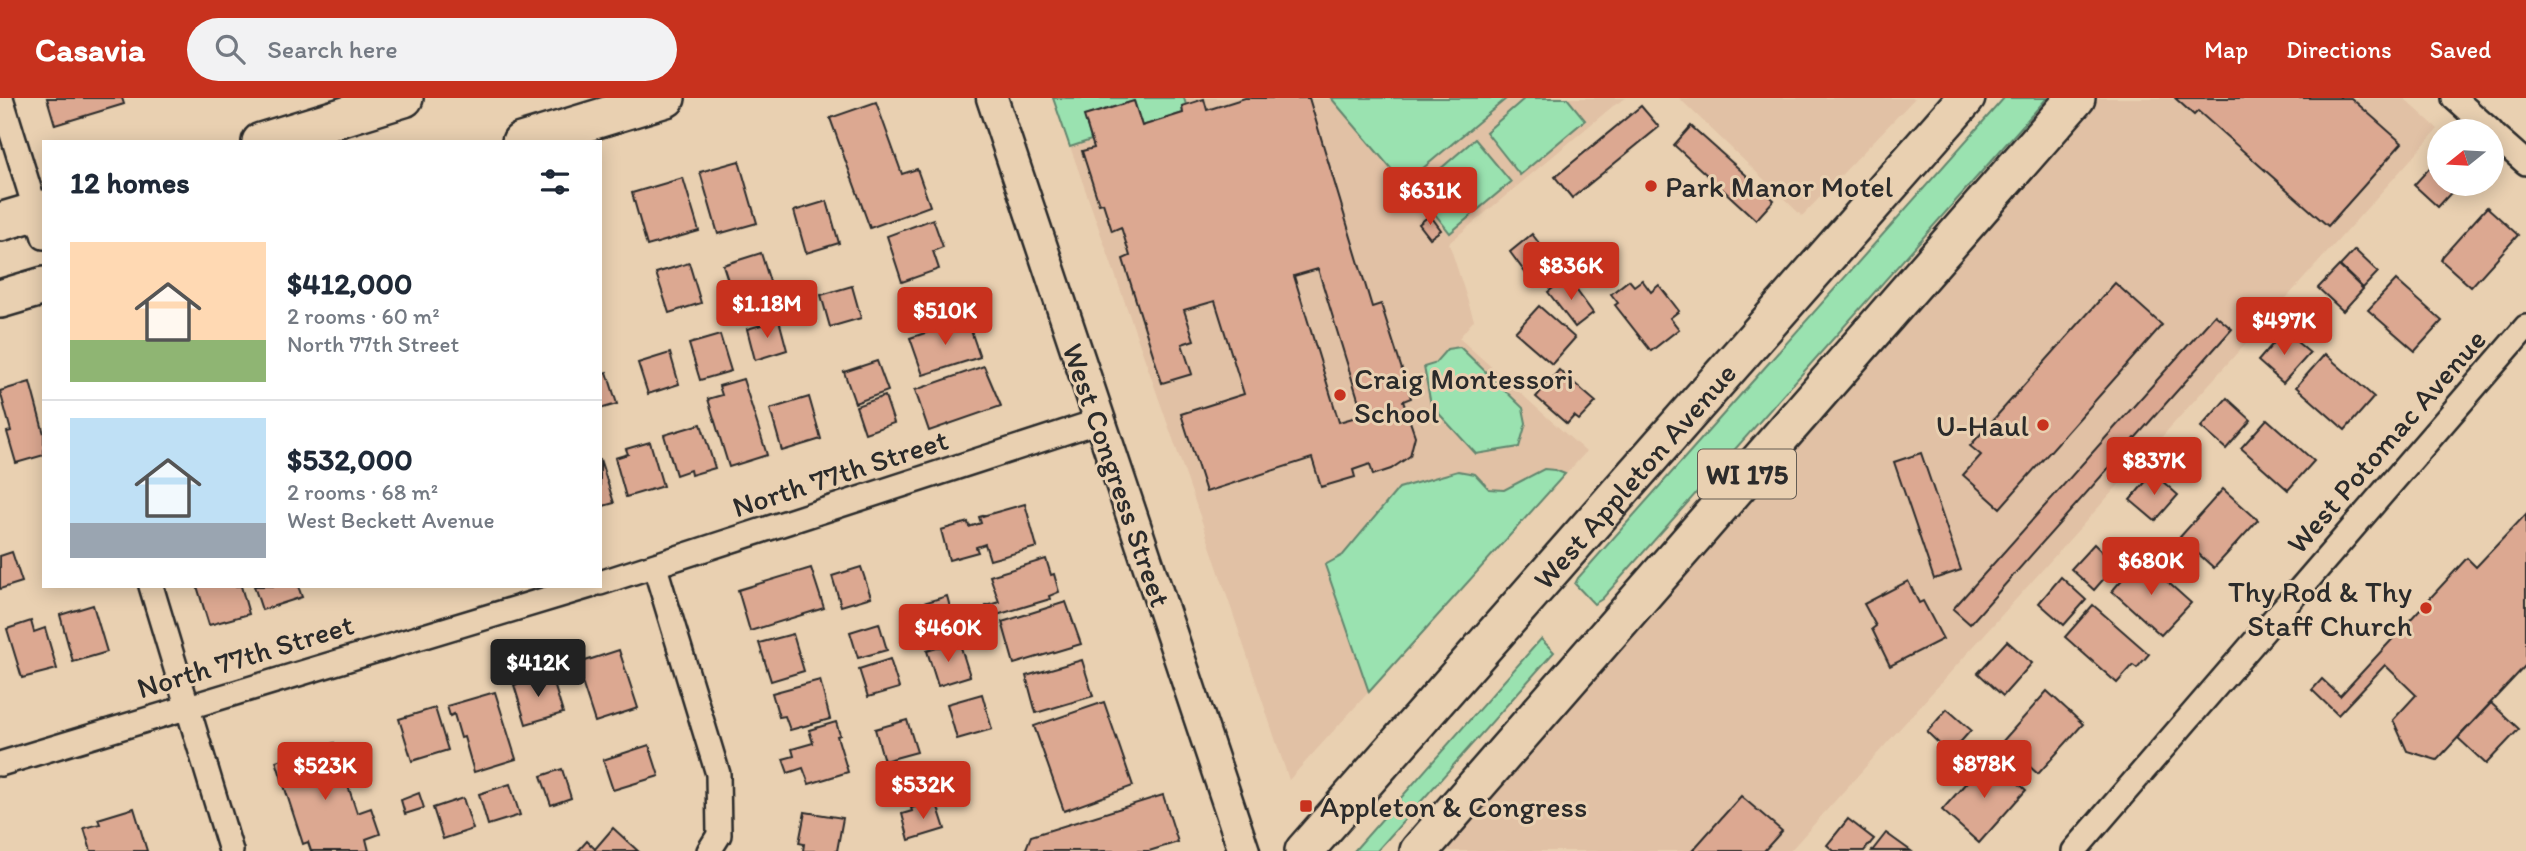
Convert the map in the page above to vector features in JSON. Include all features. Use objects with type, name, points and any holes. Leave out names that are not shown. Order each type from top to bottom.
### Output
[{"type":"main road","points":[[268,140],[404,98]]},
{"type":"main road","points":[[528,140],[666,98]]},
{"type":"main road","name":"West Appleton Avenue","points":[[1304,851],[1966,98]]},
{"type":"main road","name":"WI 175","points":[[1419,851],[2076,98]]},
{"type":"main road","points":[[0,222],[41,219]]},
{"type":"main road","points":[[0,299],[42,287]]},
{"type":"street","points":[[1,98],[41,219]]},
{"type":"street","name":"West Congress Street","points":[[992,98],[1244,851]]},
{"type":"street","points":[[2454,98],[2477,119]]},
{"type":"street","points":[[2504,144],[2526,163]]},
{"type":"street","name":"West Potomac Avenue","points":[[2074,851],[2526,327]]},
{"type":"street","name":"North 77th Street","points":[[602,582],[1099,421]]},
{"type":"street","points":[[655,567],[719,774],[719,835],[709,851]]},
{"type":"street","points":[[152,588],[231,851]]},
{"type":"street","name":"North 77th Street","points":[[0,764],[583,588]]},
{"type":"shaded area","name":"Craig Montessori School","points":[[1053,98],[1626,98],[1449,243],[1474,320],[1459,338],[1586,452],[1289,780],[1200,516]]},
{"type":"shaded area","points":[[1679,98],[1915,98],[1802,216]]},
{"type":"shaded area","points":[[2092,98],[2404,98],[2427,119],[2427,141],[1790,851],[1419,851]]},
{"type":"green space","points":[[1053,98],[1184,98],[1186,105],[1182,106],[1183,113],[1142,126],[1134,101],[1085,116],[1091,140],[1070,147]]},
{"type":"green space","points":[[1331,98],[1507,98],[1404,184]]},
{"type":"green space","points":[[1525,98],[1567,98],[1585,120],[1520,175],[1486,132]]},
{"type":"green space","points":[[2004,98],[2047,98],[1602,599],[1594,604],[1575,584],[1578,578]]},
{"type":"green space","points":[[1475,139],[1511,182],[1450,233],[1416,190]]},
{"type":"green space","points":[[1460,347],[1523,408],[1526,423],[1519,447],[1476,454],[1431,405],[1424,367],[1434,364],[1447,349]]},
{"type":"green space","points":[[1544,469],[1565,474],[1369,692],[1325,565],[1343,555],[1399,488],[1458,471],[1475,474],[1489,489],[1504,490]]},
{"type":"green space","points":[[1541,639],[1554,652],[1377,851],[1354,851]]},
{"type":"building","points":[[47,98],[122,98],[124,104],[55,125]]},
{"type":"building","points":[[1245,98],[1309,98],[1372,307],[1381,304],[1411,398],[1403,401],[1415,436],[1410,456],[1391,469],[1373,475],[1370,464],[1353,470],[1355,477],[1321,487],[1312,458],[1206,492],[1181,414],[1244,394],[1215,301],[1184,310],[1194,340],[1182,344],[1192,374],[1162,383],[1123,259],[1130,256],[1121,227],[1112,231],[1103,203],[1099,204],[1082,151],[1094,148],[1084,116],[1134,101],[1142,126],[1183,113],[1182,106],[1204,99],[1207,110]],"holes":[[[1318,269],[1363,415],[1339,422],[1294,276]]]},
{"type":"building","points":[[2175,98],[2351,98],[2402,143],[2328,226],[2198,111],[2194,115]]},
{"type":"building","points":[[876,102],[902,174],[917,169],[930,206],[870,228],[830,118]]},
{"type":"building","points":[[1641,106],[1659,127],[1572,198],[1555,177]]},
{"type":"building","points":[[1691,126],[1774,200],[1756,220],[1674,145]]},
{"type":"building","points":[[739,161],[757,223],[718,234],[700,172]]},
{"type":"building","points":[[2427,171],[2427,196],[2448,196],[2438,207],[2414,185]]},
{"type":"building","points":[[683,178],[699,231],[647,246],[632,193]]},
{"type":"building","points":[[827,201],[839,243],[806,253],[794,211]]},
{"type":"building","points":[[2487,207],[2518,235],[2471,287],[2441,260]]},
{"type":"building","points":[[1430,215],[1441,230],[1430,238],[1419,224]]},
{"type":"building","points":[[933,219],[943,247],[933,251],[939,269],[902,282],[887,236]]},
{"type":"building","points":[[1532,234],[1559,269],[1535,286],[1510,252]]},
{"type":"building","points":[[2355,250],[2378,272],[2363,288],[2340,266]]},
{"type":"building","points":[[761,253],[771,285],[733,296],[723,265]]},
{"type":"building","points":[[689,263],[701,303],[669,313],[656,273]]},
{"type":"building","points":[[2339,266],[2363,289],[2343,311],[2318,288]]},
{"type":"building","points":[[1567,277],[1593,313],[1575,327],[1548,292]]},
{"type":"building","points":[[1629,280],[1634,286],[1642,280],[1651,292],[1659,285],[1679,311],[1670,318],[1679,329],[1651,351],[1615,305],[1618,303],[1611,294]]},
{"type":"building","points":[[2396,280],[2442,321],[2415,351],[2368,310]]},
{"type":"building","points":[[2115,283],[2162,325],[2000,508],[1963,475],[1981,455],[1970,446]]},
{"type":"building","points":[[852,286],[861,318],[830,327],[821,295]]},
{"type":"building","points":[[1539,306],[1575,338],[1552,364],[1515,332]]},
{"type":"building","points":[[2215,315],[2232,329],[1970,624],[1953,609]]},
{"type":"building","points":[[967,319],[980,357],[923,375],[910,338]]},
{"type":"building","points":[[779,320],[787,350],[755,360],[747,329]]},
{"type":"building","points":[[2284,331],[2310,353],[2283,383],[2258,361]]},
{"type":"building","points":[[720,335],[731,371],[700,380],[689,344]]},
{"type":"building","points":[[670,353],[679,384],[648,394],[638,363]]},
{"type":"building","points":[[2325,354],[2374,397],[2345,430],[2296,387]]},
{"type":"building","points":[[877,361],[888,391],[855,403],[844,372]]},
{"type":"building","points":[[984,366],[1001,406],[929,431],[915,390]]},
{"type":"building","points":[[1559,370],[1596,402],[1579,420],[1574,416],[1567,424],[1536,397]]},
{"type":"building","points":[[607,372],[617,404],[602,408],[602,373]]},
{"type":"building","points":[[743,379],[767,455],[729,467],[708,399],[722,395],[719,386]]},
{"type":"building","points":[[30,382],[42,427],[42,456],[16,463],[0,391]]},
{"type":"building","points":[[885,396],[894,423],[865,433],[856,406]]},
{"type":"building","points":[[809,397],[821,439],[782,451],[770,409]]},
{"type":"building","points":[[2227,398],[2251,420],[2226,449],[2201,427]]},
{"type":"building","points":[[2267,419],[2314,461],[2288,490],[2241,448]]},
{"type":"building","points":[[701,424],[715,468],[691,475],[690,470],[676,475],[664,435]]},
{"type":"building","points":[[650,442],[663,486],[626,497],[615,458],[628,454],[626,449]]},
{"type":"building","points":[[1921,453],[1961,570],[1934,579],[1894,462]]},
{"type":"building","points":[[602,465],[614,503],[602,506]]},
{"type":"building","points":[[2153,473],[2178,495],[2155,521],[2130,500]]},
{"type":"building","points":[[2223,489],[2258,520],[2214,568],[2180,537]]},
{"type":"building","points":[[1025,504],[1037,547],[990,560],[985,544],[976,547],[978,552],[949,560],[941,530],[968,522],[969,527],[981,523],[979,517]]},
{"type":"building","points":[[2526,514],[2526,665],[2437,760],[2407,751],[2393,720],[2416,695],[2385,665],[2338,715],[2312,690],[2322,679],[2340,696],[2467,558],[2476,567]]},
{"type":"building","points":[[2094,544],[2116,565],[2094,590],[2071,569]]},
{"type":"building","points":[[12,552],[22,582],[0,589],[0,556]]},
{"type":"building","points":[[2141,558],[2191,603],[2161,635],[2112,591]]},
{"type":"building","points":[[1046,559],[1059,592],[1049,596],[1050,599],[990,617],[986,606],[999,602],[990,576]]},
{"type":"building","points":[[861,567],[871,597],[841,606],[832,576]]},
{"type":"building","points":[[811,568],[824,608],[750,631],[738,590]]},
{"type":"building","points":[[2061,577],[2086,600],[2064,625],[2039,603]]},
{"type":"building","points":[[1908,581],[1919,603],[1923,601],[1943,639],[1890,666],[1872,629],[1876,626],[1864,604]]},
{"type":"building","points":[[198,588],[242,588],[249,614],[209,625]]},
{"type":"building","points":[[255,588],[299,588],[302,597],[262,610]]},
{"type":"building","points":[[947,596],[955,626],[925,635],[917,605]]},
{"type":"building","points":[[1066,602],[1081,644],[1014,664],[1002,622]]},
{"type":"building","points":[[93,605],[107,652],[73,662],[60,615]]},
{"type":"building","points":[[2093,605],[2149,654],[2137,668],[2133,665],[2117,683],[2065,637]]},
{"type":"building","points":[[31,621],[34,632],[45,628],[57,669],[22,678],[7,629]]},
{"type":"building","points":[[879,623],[887,650],[858,658],[850,632]]},
{"type":"building","points":[[793,634],[804,671],[771,681],[759,643]]},
{"type":"building","points":[[959,641],[970,676],[938,686],[927,651]]},
{"type":"building","points":[[2007,641],[2032,663],[2003,696],[1978,673]]},
{"type":"building","points":[[619,650],[638,708],[595,722],[576,664]]},
{"type":"building","points":[[890,659],[899,688],[868,697],[859,669]]},
{"type":"building","points":[[1082,660],[1093,696],[1036,713],[1026,676]]},
{"type":"building","points":[[551,674],[563,713],[526,724],[514,685]]},
{"type":"building","points":[[820,680],[830,719],[790,730],[785,716],[779,717],[772,693]]},
{"type":"building","points":[[2047,691],[2083,724],[2038,774],[2002,742]]},
{"type":"building","points":[[495,692],[516,759],[474,772],[464,737],[461,738],[454,714],[450,716],[447,706]]},
{"type":"building","points":[[982,694],[992,729],[957,739],[947,704]]},
{"type":"building","points":[[1104,702],[1133,786],[1064,811],[1034,726]]},
{"type":"building","points":[[2491,703],[2519,729],[2486,764],[2458,738]]},
{"type":"building","points":[[435,708],[448,750],[412,761],[399,719]]},
{"type":"building","points":[[1947,709],[1971,730],[1950,754],[1927,732]]},
{"type":"building","points":[[907,720],[917,752],[884,761],[875,729]]},
{"type":"building","points":[[836,722],[840,735],[837,736],[848,772],[809,784],[803,768],[788,773],[783,759],[794,756],[792,749],[813,743],[809,730]]},
{"type":"building","points":[[334,743],[357,813],[371,808],[380,834],[366,839],[369,851],[311,851],[308,842],[303,844],[276,761]]},
{"type":"building","points":[[649,745],[659,776],[613,790],[603,760]]},
{"type":"building","points":[[1989,757],[2026,790],[1979,843],[1942,810]]},
{"type":"building","points":[[562,769],[571,798],[551,805],[541,776]]},
{"type":"building","points":[[510,784],[520,815],[488,825],[479,794]]},
{"type":"building","points":[[419,793],[424,808],[405,814],[401,800]]},
{"type":"building","points":[[1163,795],[1178,842],[1149,851],[1025,851],[1031,836]]},
{"type":"building","points":[[1741,796],[1782,831],[1764,851],[1692,851]]},
{"type":"building","points":[[463,798],[473,829],[443,839],[433,808]]},
{"type":"building","points":[[936,801],[945,829],[909,840],[902,814],[912,811],[911,808]]},
{"type":"building","points":[[134,808],[147,851],[91,851],[84,828],[100,824],[98,819]]},
{"type":"building","points":[[805,812],[843,818],[837,851],[803,851],[804,844],[799,843]]},
{"type":"building","points":[[1848,819],[1874,839],[1864,851],[1834,851],[1827,845]]},
{"type":"building","points":[[613,828],[638,851],[578,851],[587,841],[595,849]]},
{"type":"building","points":[[1886,833],[1911,851],[1872,851]]},
{"type":"place","name":"Park Manor Motel","points":[[1651,186]]},
{"type":"place","name":"Craig Montessori School","points":[[1340,395]]},
{"type":"place","name":"U-Haul","points":[[2043,425]]},
{"type":"place","name":"Thy Rod & Thy Staff Church","points":[[2426,608]]},
{"type":"place","name":"Appleton & Congress","points":[[1306,806]]}]
